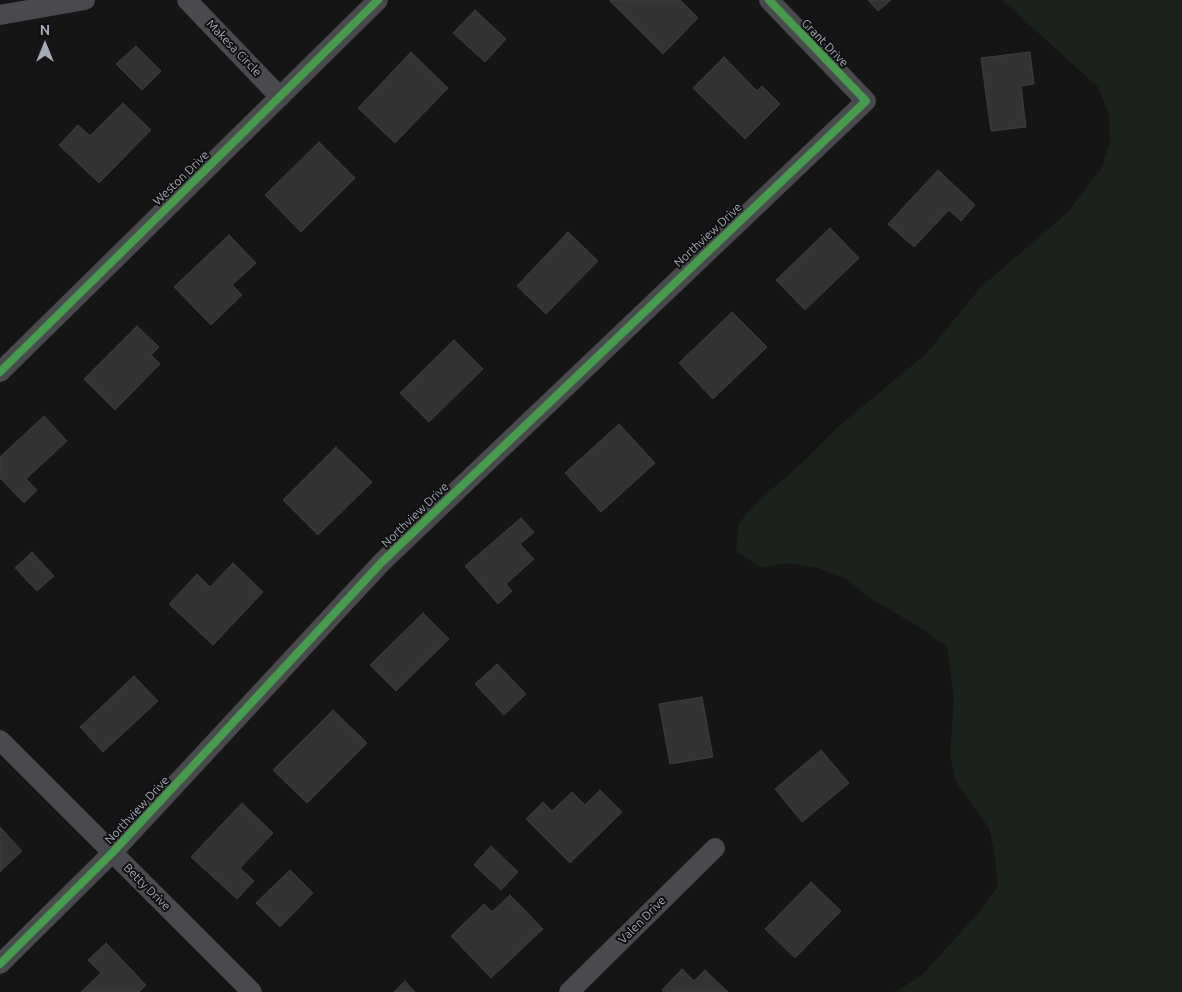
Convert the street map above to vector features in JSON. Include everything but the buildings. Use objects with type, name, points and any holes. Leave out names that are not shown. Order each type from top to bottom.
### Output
[{"type":"street","points":[[0,16],[85,0]]},
{"type":"street","name":"Makesa Circle","points":[[187,0],[280,96]]},
{"type":"street","name":"Weston Drive","points":[[0,372],[378,0]]},
{"type":"street","name":"Grant Drive","points":[[768,0],[866,102]]},
{"type":"street","name":"Northview Drive","points":[[0,964],[113,852],[382,562],[866,102]]},
{"type":"street","name":"Betty Drive","points":[[0,740],[252,992]]},
{"type":"street","name":"Valen Drive","points":[[569,992],[715,848]]},
{"type":"shaded area","points":[[1002,0],[1182,0],[1182,992],[895,992],[922,975],[981,910],[998,887],[995,856],[989,828],[956,782],[950,754],[954,698],[947,647],[919,627],[868,597],[845,578],[817,568],[789,563],[761,568],[736,551],[739,523],[758,501],[800,465],[840,425],[926,354],[981,287],[1067,213],[1101,169],[1110,142],[1109,114],[1098,87]]},
{"type":"cycle path","points":[[0,372],[378,0]]},
{"type":"cycle path","points":[[0,964],[113,852],[382,562],[866,101],[769,0]]}]
